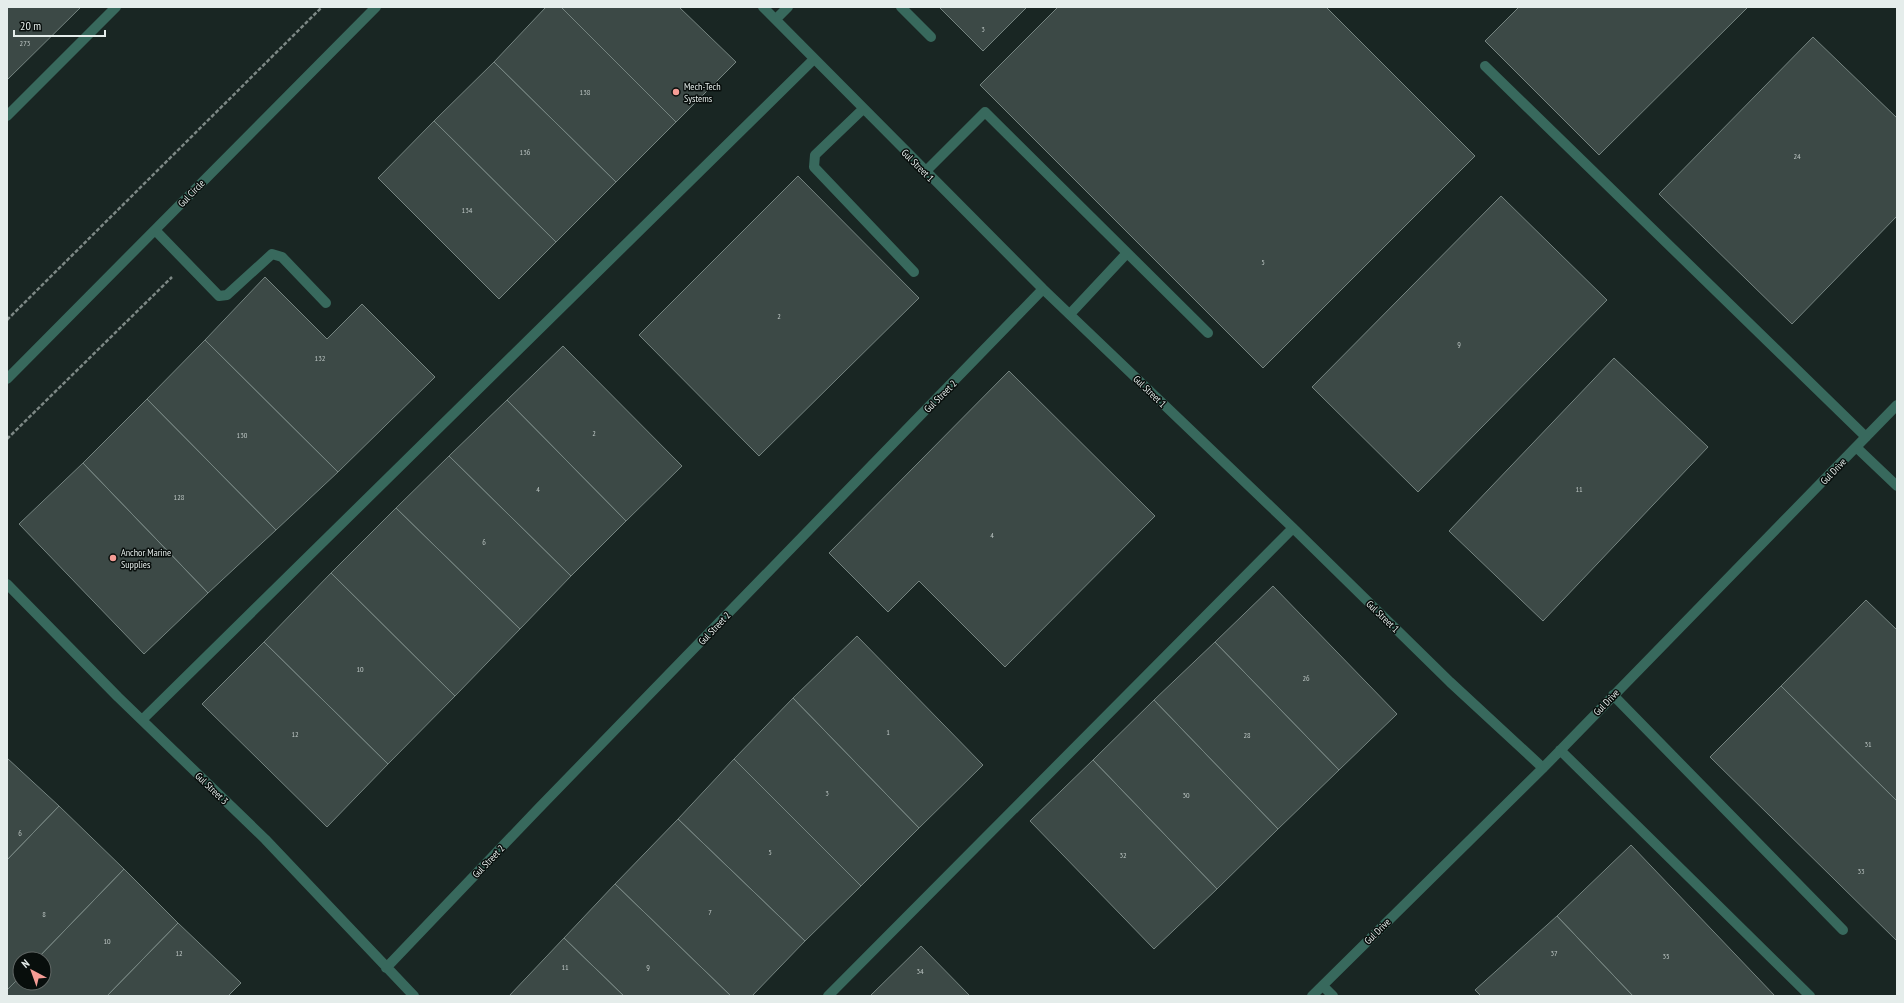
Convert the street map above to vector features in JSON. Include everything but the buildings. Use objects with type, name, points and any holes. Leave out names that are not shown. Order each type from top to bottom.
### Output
[{"type":"street","points":[[7,116],[116,7]]},
{"type":"street","name":"Gul Circle","points":[[7,379],[376,7]]},
{"type":"street","name":"Gul Street 1","points":[[763,7],[925,172],[1043,289],[1293,528],[1445,677],[1543,768]]},
{"type":"street","points":[[776,19],[788,7]]},
{"type":"street","points":[[901,7],[931,37]]},
{"type":"street","points":[[142,720],[814,58]]},
{"type":"street","points":[[1485,66],[1866,437]]},
{"type":"street","points":[[863,109],[815,156],[814,166],[914,272]]},
{"type":"street","points":[[925,172],[985,112],[1208,333]]},
{"type":"street","points":[[155,230],[219,296],[227,295],[267,257],[272,254],[277,254],[282,257],[326,303]]},
{"type":"street","points":[[1070,314],[1128,253]]},
{"type":"street","name":"Gul Street 2","points":[[386,968],[1043,289]]},
{"type":"street","name":"Gul Drive","points":[[1312,996],[1543,768],[1897,405]]},
{"type":"street","points":[[1856,447],[1897,486]]},
{"type":"street","points":[[828,996],[1293,528]]},
{"type":"street","name":"Gul Street 3","points":[[7,584],[142,720],[265,839],[414,996]]},
{"type":"street","points":[[1613,695],[1843,930]]},
{"type":"street","points":[[1560,750],[1810,996]]},
{"type":"street","points":[[1323,986],[1333,996]]},
{"type":"path","points":[[7,320],[322,7]]},
{"type":"path","points":[[7,440],[187,262]]},
{"type":"place","name":"Mech-Tech Systems","points":[[676,92]]},
{"type":"place","name":"Anchor Marine Supplies","points":[[113,558]]}]
